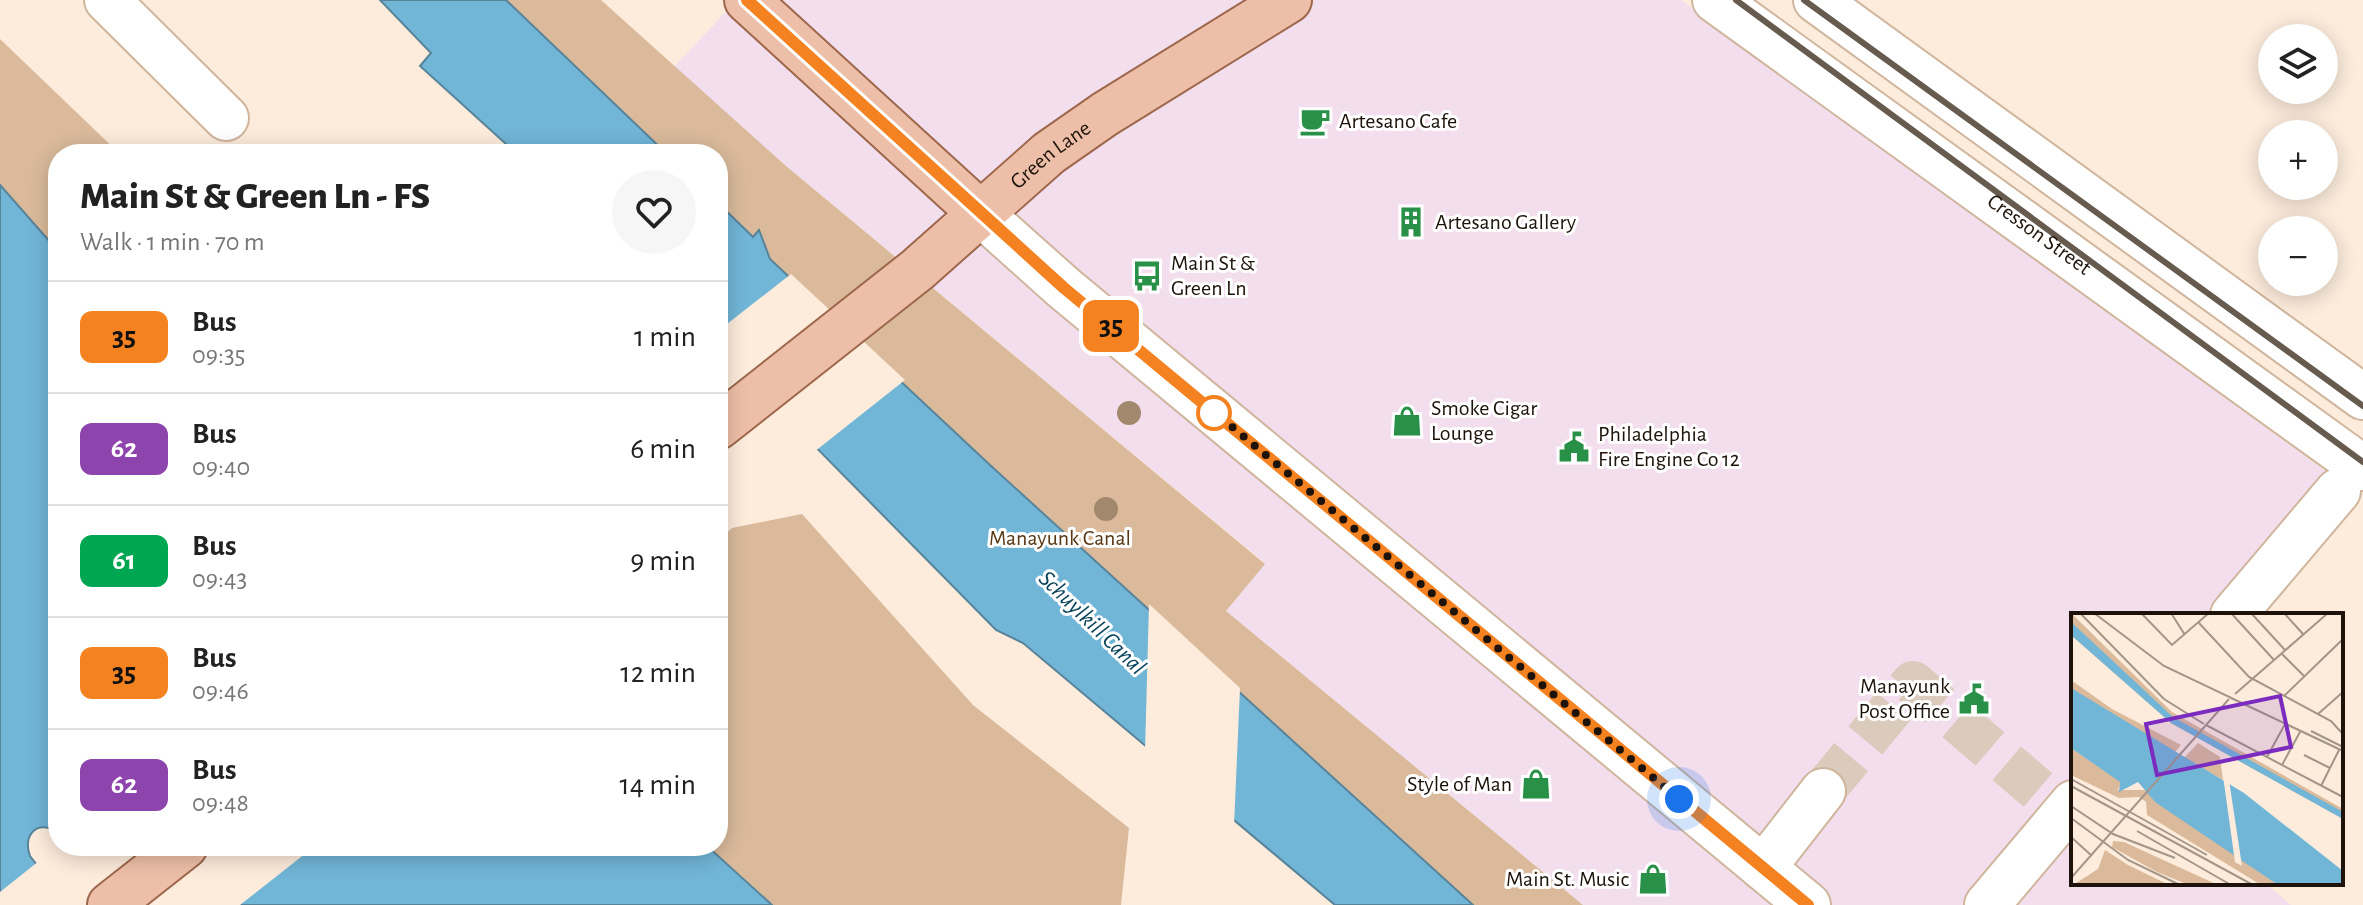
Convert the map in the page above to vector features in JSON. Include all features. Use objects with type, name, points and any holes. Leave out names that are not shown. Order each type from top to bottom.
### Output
[{"type":"main road","points":[[747,0],[980,213]]},
{"type":"main road","name":"Green Lane","points":[[728,419],[884,296],[1049,153],[1289,0]]},
{"type":"main road","points":[[110,905],[172,856]]},
{"type":"street","points":[[107,0],[226,118]]},
{"type":"street","name":"Cresson Street","points":[[1715,0],[2350,479]]},
{"type":"street","points":[[1816,0],[2363,397]]},
{"type":"street","points":[[980,213],[1064,288],[1808,905]]},
{"type":"street","points":[[2235,613],[2350,479]]},
{"type":"street","points":[[1763,868],[1823,791]]},
{"type":"street","points":[[1987,905],[2059,801]]},
{"type":"shaded area","points":[[737,0],[1681,0],[2354,492],[2248,613],[2071,613],[2071,885],[2267,885],[2291,905],[1583,905],[1226,611],[1265,563],[786,166],[674,67]]},
{"type":"green space","name":"Manayunk Canal","points":[[380,0],[601,0],[786,166],[1265,564],[1226,611],[1583,905],[1335,905],[1023,643],[996,630],[728,358],[728,144],[506,144],[420,66],[431,53]]},
{"type":"green space","points":[[0,39],[110,144],[48,144],[48,240],[0,185]]},
{"type":"green space","points":[[802,514],[973,705],[1129,828],[1121,905],[772,905],[718,856],[728,856],[728,531],[732,528]]},
{"type":"water","points":[[380,0],[506,0],[657,144],[506,144],[420,66],[431,53]]},
{"type":"water","points":[[0,185],[48,240],[48,828],[34,831],[28,848],[30,856],[68,905],[0,905]]},
{"type":"water","name":"Schuylkill Canal","points":[[728,213],[753,237],[759,230],[770,259],[990,465],[1473,905],[1335,905],[1023,643],[996,630],[728,358]]},
{"type":"water","points":[[77,856],[718,856],[772,905],[115,905]]},
{"type":"pier","points":[[791,274],[905,380],[814,452],[728,364],[728,323]]},
{"type":"pier","points":[[1149,604],[1240,688],[1234,826],[1145,751]]},
{"type":"pier","points":[[73,856],[302,856],[240,905],[110,905]]},
{"type":"pier","points":[[39,861],[72,905],[0,905],[0,892]]},
{"type":"tunnel","points":[[1823,791],[1913,683],[2038,790]]},
{"type":"railway","points":[[1736,0],[2363,462]]},
{"type":"railway","points":[[1804,0],[2363,406]]},
{"type":"bus line","name":"35","points":[[747,0],[1064,288],[1808,905]]},
{"type":"place","name":"Artesano Cafe","points":[[1315,121]]},
{"type":"place","name":"Artesano Gallery","points":[[1411,222]]},
{"type":"place","name":"Main St & Green Ln","points":[[1147,276]]},
{"type":"place","name":"Smoke Cigar Lounge","points":[[1407,421]]},
{"type":"place","name":"Philadelphia Fire Engine Co 12","points":[[1574,447]]},
{"type":"place","name":"Manayunk Post Office","points":[[1974,699]]},
{"type":"place","name":"Style of Man","points":[[1536,784]]},
{"type":"place","name":"Main St. Music","points":[[1653,879]]},
{"type":"route","points":[[1214,413],[1207,406],[1679,799]]}]
